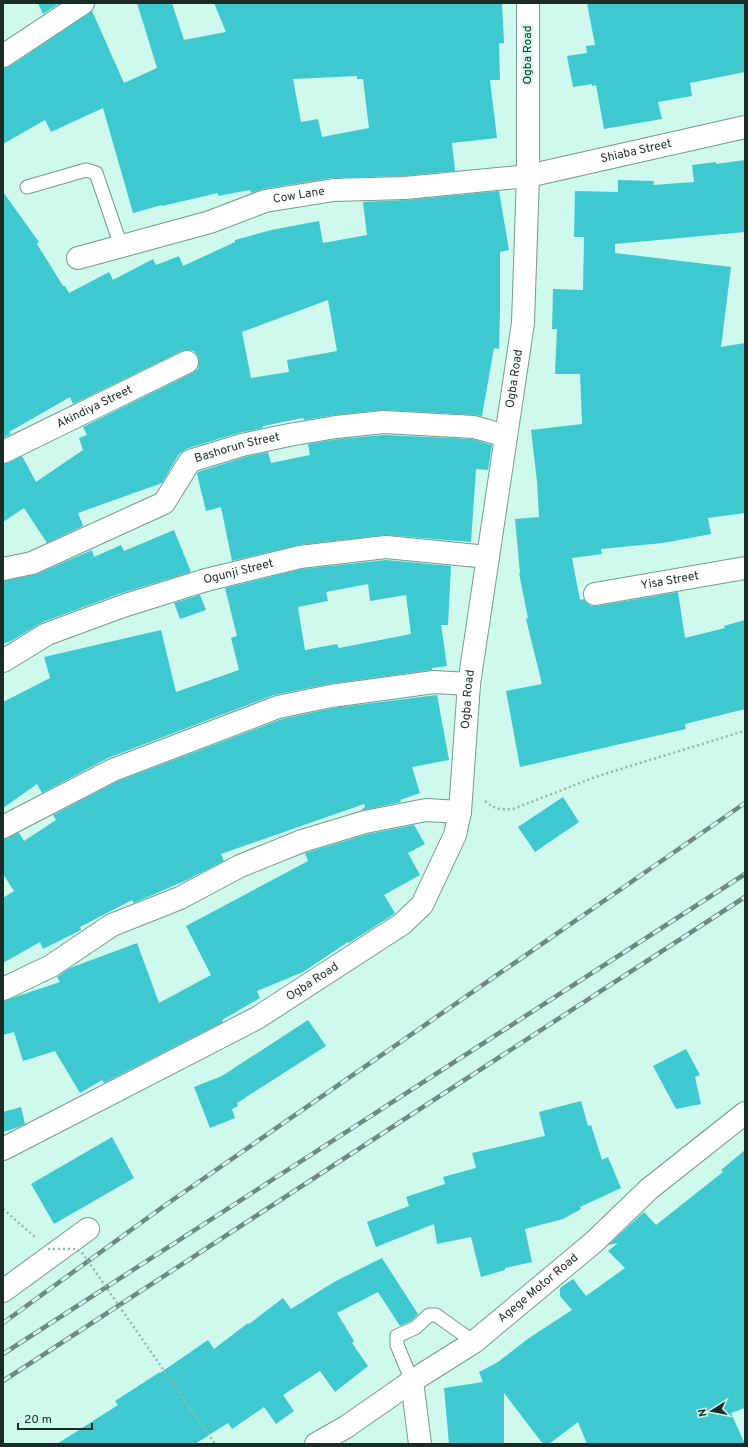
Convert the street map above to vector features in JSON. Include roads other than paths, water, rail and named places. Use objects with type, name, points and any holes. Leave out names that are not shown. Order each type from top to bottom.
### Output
[{"type":"street","points":[[3,56],[83,3]]},
{"type":"street","name":"Ogba Road","points":[[3,1149],[257,1018],[402,924],[422,905],[455,835],[460,812],[463,780],[469,684],[523,323],[528,176],[528,3]]},
{"type":"street","name":"Shiaba Street","points":[[528,176],[745,127]]},
{"type":"street","name":"Cow Lane","points":[[78,258],[210,222],[265,201],[334,190],[405,188],[528,176]]},
{"type":"street","name":"Akindiya Street","points":[[3,452],[187,362]]},
{"type":"street","name":"Bashorun Street","points":[[3,569],[32,563],[164,503],[190,461],[242,445],[336,427],[384,422],[474,427],[506,436]]},
{"type":"street","name":"Ogunji Street","points":[[3,661],[48,634],[124,606],[206,580],[300,557],[386,547],[488,557]]},
{"type":"street","name":"Yisa Street","points":[[595,594],[745,568]]},
{"type":"street","points":[[3,827],[113,770],[278,707],[331,696],[434,682],[469,684]]},
{"type":"street","points":[[3,989],[51,966],[112,925],[180,898],[240,866],[302,841],[365,822],[426,810],[460,812]]},
{"type":"street","name":"Agege Motor Road","points":[[316,1444],[346,1427],[412,1381],[474,1342],[594,1242],[649,1189],[745,1113]]},
{"type":"street","points":[[3,1290],[88,1229]]},
{"type":"street","points":[[412,1381],[420,1444]]},
{"type":"lane","points":[[26,187],[86,170],[96,173],[121,246]]},
{"type":"lane","points":[[412,1381],[397,1345],[397,1336],[415,1328],[429,1315],[436,1315],[474,1342]]},
{"type":"railway","points":[[3,1323],[164,1206],[745,803]]},
{"type":"railway","points":[[3,1354],[745,874]]},
{"type":"railway","points":[[3,1381],[745,897]]}]
